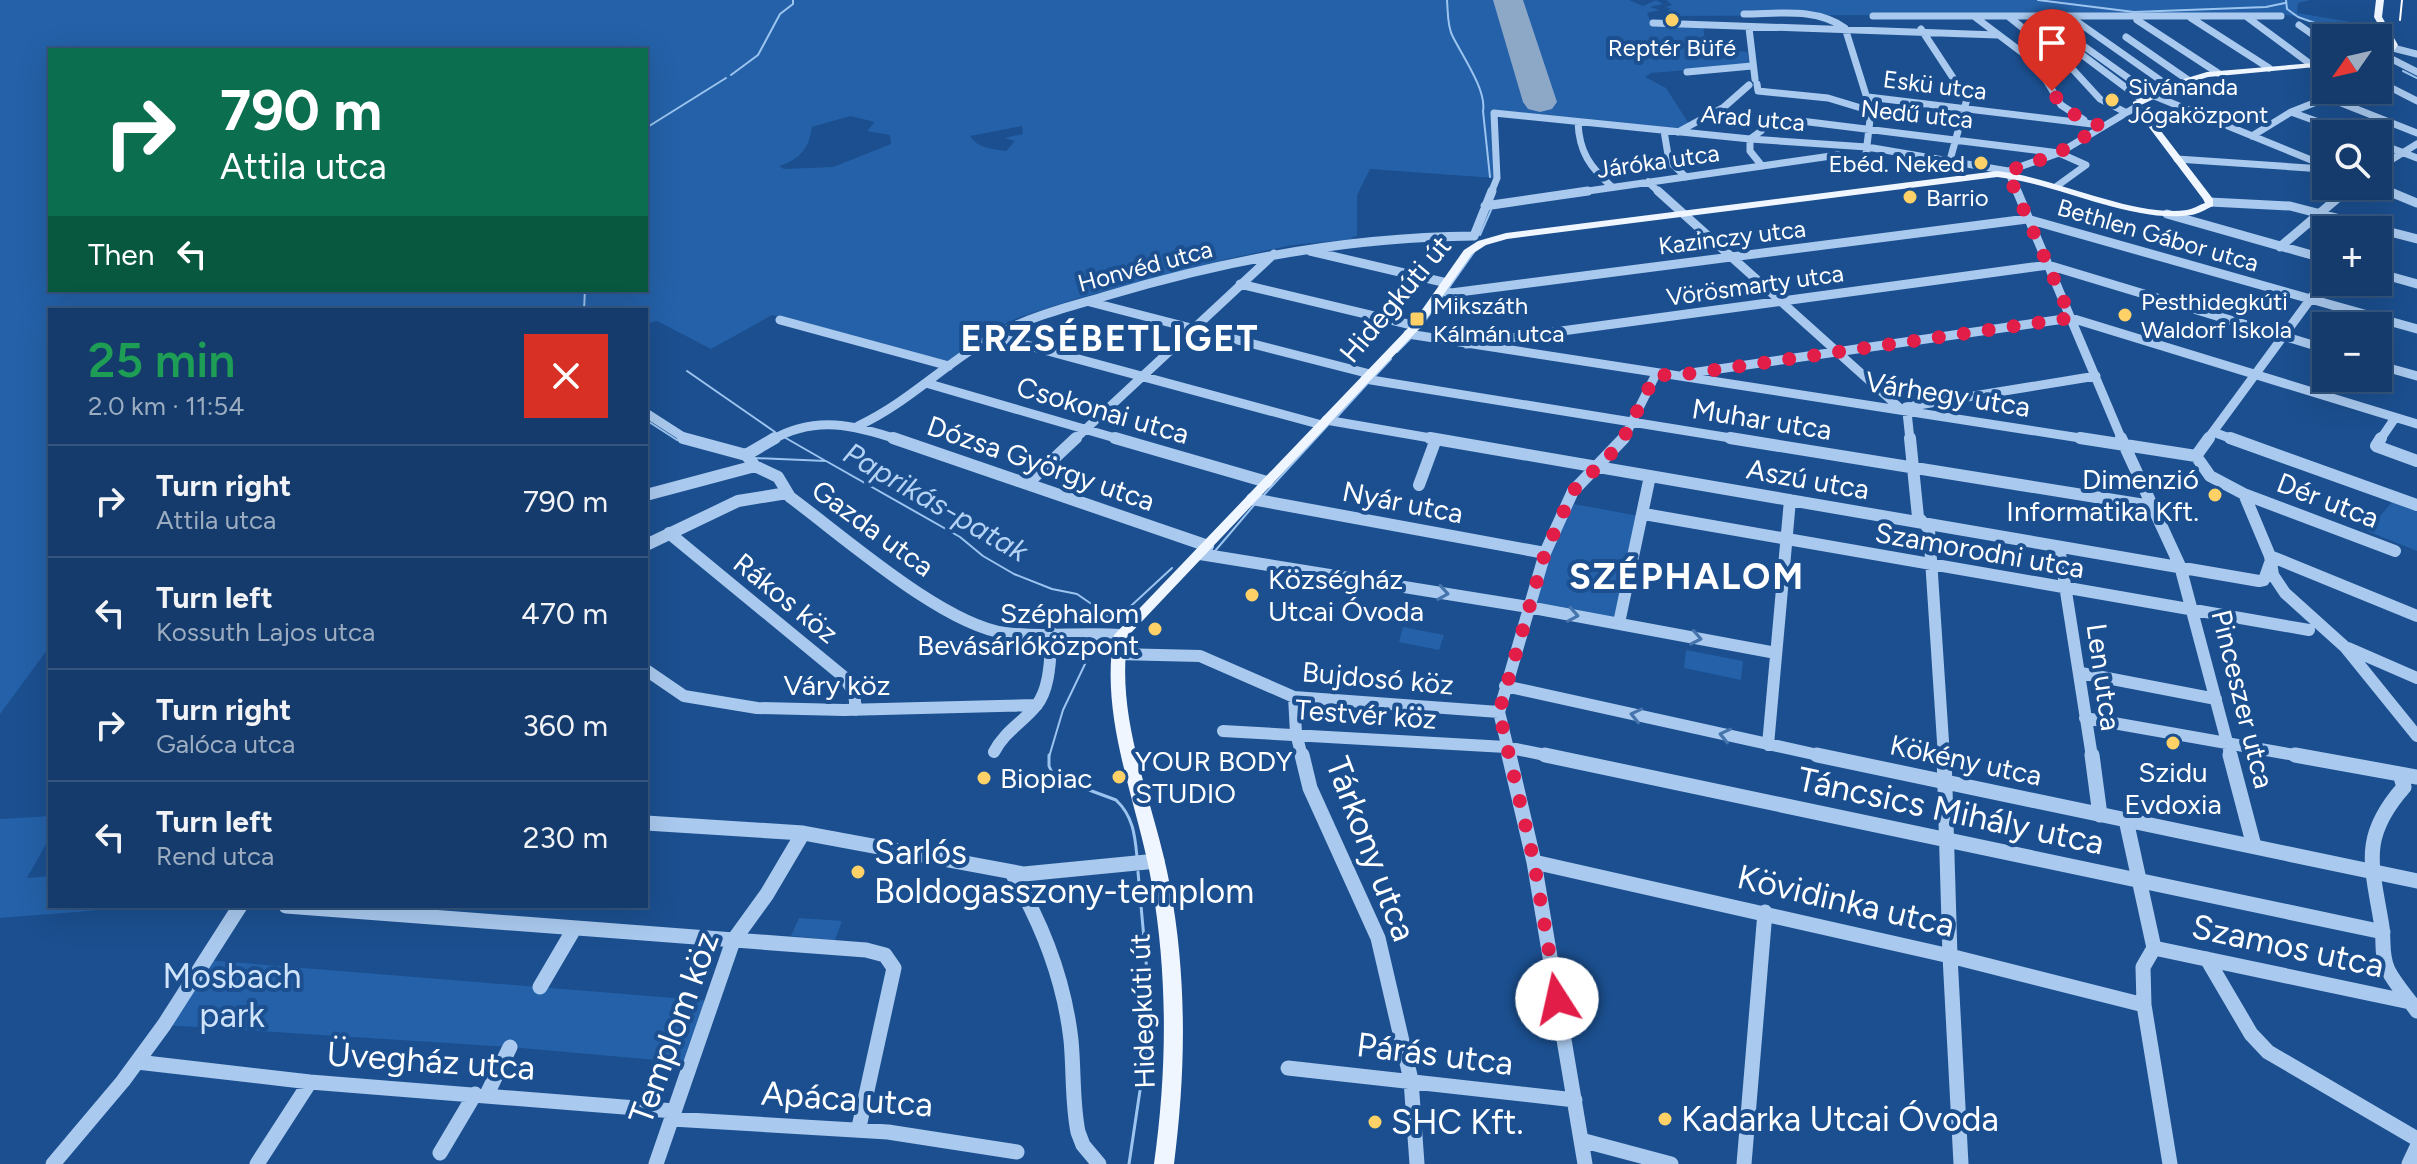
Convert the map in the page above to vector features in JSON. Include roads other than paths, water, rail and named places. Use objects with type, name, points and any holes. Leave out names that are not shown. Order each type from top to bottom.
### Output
[{"type":"main road","points":[[2380,0],[2378,17],[2393,48]]},
{"type":"main road","points":[[2210,202],[2139,103],[2188,80],[2218,73],[2312,66]]},
{"type":"main road","name":"Hidegkúti út","points":[[1164,1164],[1173,1109],[1175,1057],[1169,940],[1120,709],[1117,654],[1121,635],[1256,500],[1267,482],[1413,332],[1478,239],[2008,173],[2167,214],[2195,212],[2210,202]]},
{"type":"street","points":[[1744,14],[1817,16],[1835,20],[1848,31],[1871,111],[1867,150]]},
{"type":"street","points":[[1873,16],[2281,16]]},
{"type":"street","points":[[1913,17],[1967,99],[1950,160]]},
{"type":"street","points":[[1975,17],[2036,63],[2061,105],[2092,124]]},
{"type":"street","points":[[2009,17],[2066,62],[2100,99],[2125,112]]},
{"type":"street","points":[[2247,17],[2312,65]]},
{"type":"street","points":[[2072,18],[2170,87]]},
{"type":"street","points":[[2135,18],[2218,73]]},
{"type":"street","points":[[2191,18],[2269,68]]},
{"type":"street","points":[[1653,23],[1997,35]]},
{"type":"street","points":[[2299,25],[2312,34]]},
{"type":"street","points":[[2008,173],[2059,153],[2139,103],[2045,27]]},
{"type":"street","points":[[1749,28],[1754,83],[1758,91],[1828,98],[1871,111]]},
{"type":"street","points":[[2067,34],[2152,95],[2312,161]]},
{"type":"street","points":[[2126,37],[2188,80]]},
{"type":"street","points":[[2393,48],[2417,54]]},
{"type":"street","points":[[2392,60],[2417,72]]},
{"type":"street","points":[[1687,72],[1752,66]]},
{"type":"street","points":[[1678,132],[1724,107],[1754,83]]},
{"type":"street","points":[[2392,88],[2417,101]]},
{"type":"street","name":"Eskü utca","points":[[1868,97],[2102,126]]},
{"type":"street","points":[[2252,136],[2312,103]]},
{"type":"street","points":[[2344,104],[2417,133]]},
{"type":"street","points":[[2291,112],[2313,120]]},
{"type":"street","name":"Arad utca","points":[[1485,206],[1497,178],[1494,113],[1867,150],[1950,160],[2008,173]]},
{"type":"street","name":"Nedű utca","points":[[1771,127],[1790,120],[2059,153]]},
{"type":"street","points":[[1578,122],[1578,147],[1584,159],[1612,187]]},
{"type":"street","points":[[1692,124],[1745,138],[1761,131]]},
{"type":"street","points":[[1664,131],[1669,161],[1686,177]]},
{"type":"street","points":[[1745,138],[1750,151],[1762,166]]},
{"type":"street","points":[[2392,159],[2417,144]]},
{"type":"street","points":[[2392,148],[2417,158]]},
{"type":"street","points":[[2057,186],[2086,167],[2083,162],[2059,153]]},
{"type":"street","name":"Járóka utca","points":[[1485,206],[1838,155]]},
{"type":"street","points":[[2180,159],[2312,166]]},
{"type":"street","name":"Pinceszer utca","points":[[2008,173],[2151,506],[2180,566],[2230,744],[2254,846]]},
{"type":"street","points":[[1648,182],[1903,410],[1918,517],[1929,529],[1932,566],[1946,782],[1950,956],[1961,1164]]},
{"type":"street","points":[[2392,193],[2417,203]]},
{"type":"street","points":[[2280,247],[2335,200]]},
{"type":"street","points":[[2210,202],[2280,205],[2417,239]]},
{"type":"street","points":[[1478,239],[1485,206]]},
{"type":"street","points":[[2167,214],[2312,255]]},
{"type":"street","name":"Kazinczy utca","points":[[1445,289],[2027,219]]},
{"type":"street","name":"Bethlen Gábor utca","points":[[2027,219],[2417,329]]},
{"type":"street","name":"Honvéd utca","points":[[858,426],[887,414],[993,336],[1028,320],[1166,277],[1274,254],[1377,238],[1478,239]]},
{"type":"street","points":[[1303,249],[1445,289]]},
{"type":"street","points":[[1027,484],[1274,254]]},
{"type":"street","points":[[2048,265],[2312,345]]},
{"type":"street","name":"Vörösmarty utca","points":[[1466,344],[2048,265]]},
{"type":"street","points":[[2392,277],[2417,284]]},
{"type":"street","points":[[1240,284],[1413,332]]},
{"type":"street","points":[[2196,456],[2312,296]]},
{"type":"street","name":"Muhar utca","points":[[1088,301],[1369,378],[2151,506]]},
{"type":"street","points":[[1673,376],[2071,318],[2417,424]]},
{"type":"street","points":[[780,320],[949,366]]},
{"type":"street","name":"Várhegy utca","points":[[1413,332],[1466,344],[2196,456]]},
{"type":"street","name":"Aszú utca","points":[[993,336],[1328,422],[2259,581],[2264,580],[2270,560]]},
{"type":"street","points":[[2392,369],[2417,376]]},
{"type":"street","points":[[1585,1164],[1534,862],[1499,712],[1545,553],[1573,491],[1620,445],[1656,374]]},
{"type":"street","points":[[1903,410],[2096,376]]},
{"type":"street","name":"Csokonai utca","points":[[926,383],[1267,482]]},
{"type":"street","name":"Gazda utca","points":[[648,414],[684,439],[750,460],[778,477],[787,493],[890,571],[960,619],[990,630],[1121,635]]},
{"type":"street","points":[[2395,418],[2376,446],[2417,461]]},
{"type":"street","name":"Dózsa György utca","points":[[648,494],[750,460],[783,433],[816,422],[858,426],[1027,484],[1204,550],[1776,653]]},
{"type":"street","points":[[2213,432],[2417,505]]},
{"type":"street","points":[[1419,485],[1436,439]]},
{"type":"street","name":"Dér utca","points":[[2196,456],[2210,476],[2244,494],[2395,551]]},
{"type":"street","points":[[1619,623],[1650,476]]},
{"type":"street","points":[[648,544],[746,498],[787,493]]},
{"type":"street","points":[[2244,494],[2273,575],[2285,593],[2345,647],[2417,736]]},
{"type":"street","name":"Nyár utca","points":[[1256,500],[1545,553]]},
{"type":"street","points":[[1768,745],[1790,500]]},
{"type":"street","name":"Szamorodni utca","points":[[1644,514],[2309,630]]},
{"type":"street","name":"Rákos köz","points":[[669,533],[844,677],[854,693],[856,710]]},
{"type":"street","name":"Len utca","points":[[2059,547],[2081,673],[2100,815]]},
{"type":"street","points":[[2270,560],[2417,616]]},
{"type":"street","points":[[994,752],[1001,738],[1037,705],[1048,669],[1052,633]]},
{"type":"street","points":[[2345,647],[2417,678]]},
{"type":"street","name":"Bujdosó köz","points":[[1117,654],[1200,656],[1294,697],[1499,712]]},
{"type":"street","name":"Váry köz","points":[[648,671],[684,696],[718,704],[856,710],[1037,705]]},
{"type":"street","points":[[2081,673],[2216,699]]},
{"type":"street","name":"Kökény utca","points":[[1505,686],[1768,745],[2417,881]]},
{"type":"street","name":"Tárkony utca","points":[[1294,697],[1296,733],[1310,788],[1378,938],[1411,1080],[1417,1164]]},
{"type":"street","points":[[2085,718],[2417,777]]},
{"type":"street","name":"Testvér köz","points":[[1223,731],[1506,747]]},
{"type":"street","name":"Táncsics Mihály utca","points":[[1506,747],[2383,932]]},
{"type":"street","points":[[2400,774],[2404,787],[2384,810],[2374,831],[2372,871],[2383,932],[2383,955],[2388,970],[2414,1007]]},
{"type":"street","points":[[2126,820],[2154,948],[2143,967],[2144,1005],[2170,1164]]},
{"type":"street","points":[[648,823],[803,833],[1012,873],[1152,862]]},
{"type":"street","name":"Templom köz","points":[[656,1164],[733,941],[767,894],[803,833]]},
{"type":"street","name":"Kövidinka utca","points":[[1534,862],[1765,912],[2144,1005]]},
{"type":"street","points":[[1012,873],[1035,909],[1053,951],[1068,1016],[1074,1117],[1083,1145],[1093,1161]]},
{"type":"street","points":[[53,1164],[164,1025],[239,908]]},
{"type":"street","points":[[311,908],[866,950],[885,955],[894,968],[859,1127]]},
{"type":"street","points":[[1744,1164],[1765,912]]},
{"type":"street","points":[[540,987],[574,929]]},
{"type":"street","name":"Szamos utca","points":[[2154,948],[2414,1007]]},
{"type":"street","points":[[2207,959],[2251,1034],[2268,1052],[2417,1139]]},
{"type":"street","points":[[440,1153],[510,1047]]},
{"type":"street","name":"Üvegház utca","points":[[137,1062],[310,1082],[481,1094],[673,1115]]},
{"type":"street","name":"Párás utca","points":[[1288,1068],[1575,1100]]},
{"type":"street","points":[[257,1164],[310,1082]]},
{"type":"street","name":"Apáca utca","points":[[673,1115],[859,1127],[947,1137],[1017,1152]]},
{"type":"street","points":[[1581,1140],[1671,1164]]},
{"type":"street","points":[[2409,1164],[2417,1147]]},
{"type":"waterway","name":"Paprikás-patak","points":[[731,75],[758,55],[780,14],[793,4],[793,0]]},
{"type":"waterway","points":[[1447,0],[1451,33],[1481,94],[1490,177]]},
{"type":"waterway","points":[[2038,0],[2134,12],[2266,7],[2285,3]]},
{"type":"waterway","points":[[2286,0],[2287,9],[2318,24]]},
{"type":"waterway","points":[[2403,71],[2417,78]]},
{"type":"waterway","name":"Paprikás-patak","points":[[648,127],[726,78]]},
{"type":"waterway","points":[[1480,235],[1491,210]]},
{"type":"waterway","points":[[1448,289],[1474,252]]},
{"type":"waterway","name":"Paprikás-patak","points":[[584,308],[585,292]]},
{"type":"waterway","points":[[1420,328],[1444,294]]},
{"type":"waterway","points":[[1397,352],[1410,339]]},
{"type":"waterway","points":[[1374,377],[1391,359]]},
{"type":"waterway","points":[[687,371],[775,432]]},
{"type":"waterway","points":[[1336,418],[1367,384]]},
{"type":"waterway","name":"Paprikás-patak","points":[[648,421],[677,440]]},
{"type":"waterway","points":[[1262,497],[1328,425]]},
{"type":"waterway","points":[[784,437],[824,460]]},
{"type":"waterway","name":"Paprikás-patak","points":[[754,458],[826,461],[960,537],[983,556],[1014,574],[1052,589],[1077,594],[1106,614]]},
{"type":"waterway","points":[[1215,551],[1255,504]]},
{"type":"waterway","points":[[1119,617],[1172,568]]},
{"type":"waterway","name":"Paprikás-patak","points":[[1049,757],[1063,710],[1097,639]]},
{"type":"waterway","name":"Paprikás-patak","points":[[1049,757],[1054,777],[1116,800],[1122,806],[1132,826],[1137,857]]},
{"type":"waterway","name":"Paprikás-patak","points":[[1129,1164],[1151,1017],[1138,872]]},
{"type":"tram line","points":[[2400,20],[2402,0]]},
{"type":"place","name":"Reptér Büfé","points":[[1672,20]]},
{"type":"place","name":"Sivánanda Jógaközpont","points":[[2112,100]]},
{"type":"place","name":"Ebéd. Neked","points":[[1981,163]]},
{"type":"place","name":"Barrio","points":[[1910,197]]},
{"type":"place","name":"Pesthidegkúti Waldorf Iskola","points":[[2125,315]]},
{"type":"place","name":"Mikszáth Kálmán utca","points":[[1417,319]]},
{"type":"place","name":"Dimenzió Informatika Kft.","points":[[2215,495]]},
{"type":"place","name":"Községház Utcai Óvoda","points":[[1252,595]]},
{"type":"place","name":"Széphalom Bevásárlóközpont","points":[[1155,629]]},
{"type":"place","name":"Szidu Evdoxia","points":[[2173,743]]},
{"type":"place","name":"YOUR BODY STUDIO","points":[[1119,777]]},
{"type":"place","name":"Biopiac","points":[[984,778]]},
{"type":"place","name":"Sarlós Boldogasszony-templom","points":[[858,872]]},
{"type":"place","name":"Kadarka Utcai Óvoda","points":[[1665,1119]]},
{"type":"place","name":"SHC Kft.","points":[[1375,1122]]},
{"type":"district","name":"ERZSÉBETLIGET","points":[[1110,338]]},
{"type":"district","name":"SZÉPHALOM","points":[[1687,576]]},
{"type":"park label","name":"Mosbach park","points":[[232,996]]}]
